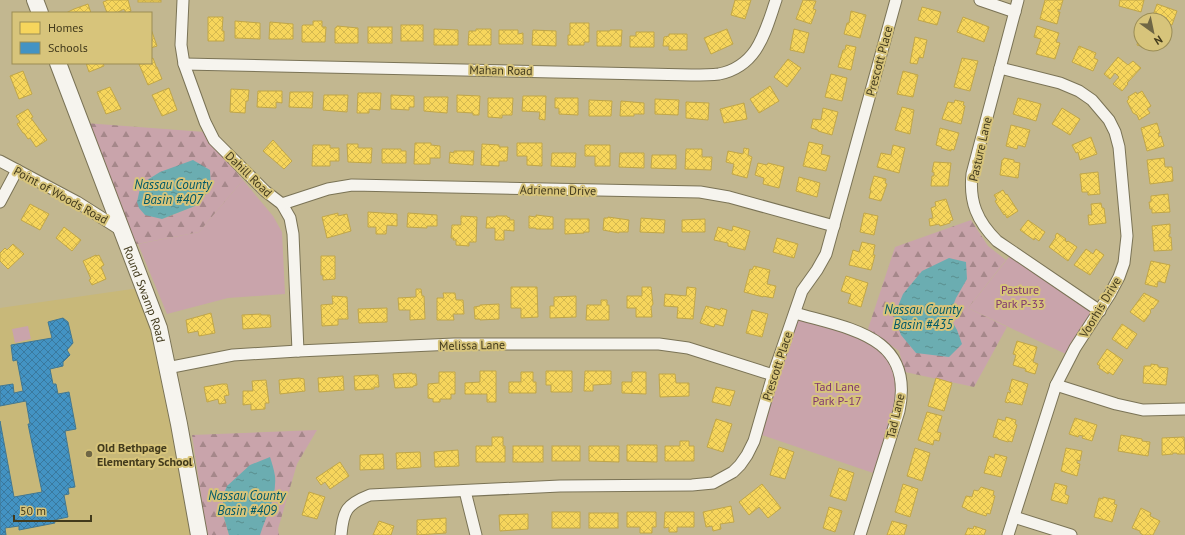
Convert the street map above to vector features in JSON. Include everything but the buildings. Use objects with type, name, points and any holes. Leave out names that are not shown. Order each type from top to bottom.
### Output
[{"type":"main road","points":[[35,0],[40,12]]},
{"type":"main road","name":"Round Swamp Road","points":[[58,64],[159,328],[199,535]]},
{"type":"street","name":"Dahill Road","points":[[183,0],[181,45],[184,64],[204,122],[214,140],[265,191],[282,204],[290,218],[298,351]]},
{"type":"street","name":"Mahan Road","points":[[184,64],[691,75],[718,74],[731,70],[744,63],[754,53],[764,34],[776,0]]},
{"type":"street","name":"Prescott Place","points":[[341,535],[343,517],[358,499],[370,495],[560,486],[692,486],[713,483],[733,472],[747,455],[754,441],[802,291],[826,254],[896,0]]},
{"type":"street","points":[[980,0],[1015,12]]},
{"type":"street","name":"Pasture Lane","points":[[1018,0],[972,174],[972,199],[977,216],[986,230],[997,241],[1100,311]]},
{"type":"street","name":"Voorhis Drive","points":[[1000,68],[1060,83],[1079,91],[1092,100],[1109,120],[1115,132],[1119,147],[1127,236],[1126,248],[1119,277],[1100,311],[1075,348],[1056,385],[1008,535]]},
{"type":"street","name":"Point of Woods Road","points":[[0,161],[77,202],[121,230]]},
{"type":"street","points":[[0,202],[17,170]]},
{"type":"street","name":"Adrienne Drive","points":[[282,204],[328,188],[352,186],[700,192],[729,197],[834,226]]},
{"type":"street","name":"Tad Lane","points":[[795,313],[852,330],[877,341],[890,353],[900,373],[902,393],[899,411],[860,535]]},
{"type":"street","name":"Melissa Lane","points":[[167,368],[232,355],[298,351],[454,344],[659,344],[688,348],[774,375]]},
{"type":"street","points":[[1056,385],[1116,404],[1143,410],[1185,409]]},
{"type":"street","points":[[465,491],[476,535]]},
{"type":"street","points":[[1014,517],[1071,535]]},
{"type":"shaded area","name":"Old Bethpage Elementary School","points":[[139,288],[163,374],[191,535],[0,535],[0,308]]},
{"type":"green space","points":[[85,123],[205,132],[243,180],[199,232],[132,245]],"holes":[[[211,189],[195,206],[162,219]]]},
{"type":"green space","points":[[243,180],[273,216],[282,232],[285,294],[228,298],[167,314],[138,244],[199,232]]},
{"type":"green space","points":[[971,220],[988,246],[1006,260],[968,308],[1007,327],[974,387],[905,372],[899,351],[868,329],[895,247]]},
{"type":"green space","name":"Pasture Park P-33","points":[[1013,252],[1100,311],[1070,356],[968,308]]},
{"type":"green space","name":"Tad Lane Park P-17","points":[[795,313],[852,330],[890,353],[902,387],[879,475],[756,433]]},
{"type":"green space","points":[[28,326],[31,339],[15,343],[12,329]]},
{"type":"green space","points":[[317,430],[297,464],[278,529],[279,535],[260,535],[223,514],[229,535],[207,535],[192,435]]},
{"type":"water","name":"Nassau County Basin #407","points":[[193,160],[210,170],[211,189],[195,206],[162,219],[145,215],[139,208],[137,202],[141,184],[160,172]]},
{"type":"water","name":"Nassau County Basin #435","points":[[949,258],[966,262],[967,279],[956,298],[949,316],[957,330],[962,344],[949,357],[916,353],[901,335],[894,316],[903,294],[922,271]]},
{"type":"water","name":"Nassau County Basin #409","points":[[270,457],[275,476],[275,484],[270,506],[260,535],[229,535],[223,514],[223,496],[227,486],[250,465]]},
{"type":"place","name":"Old Bethpage Elementary School","points":[[89,454]]}]
